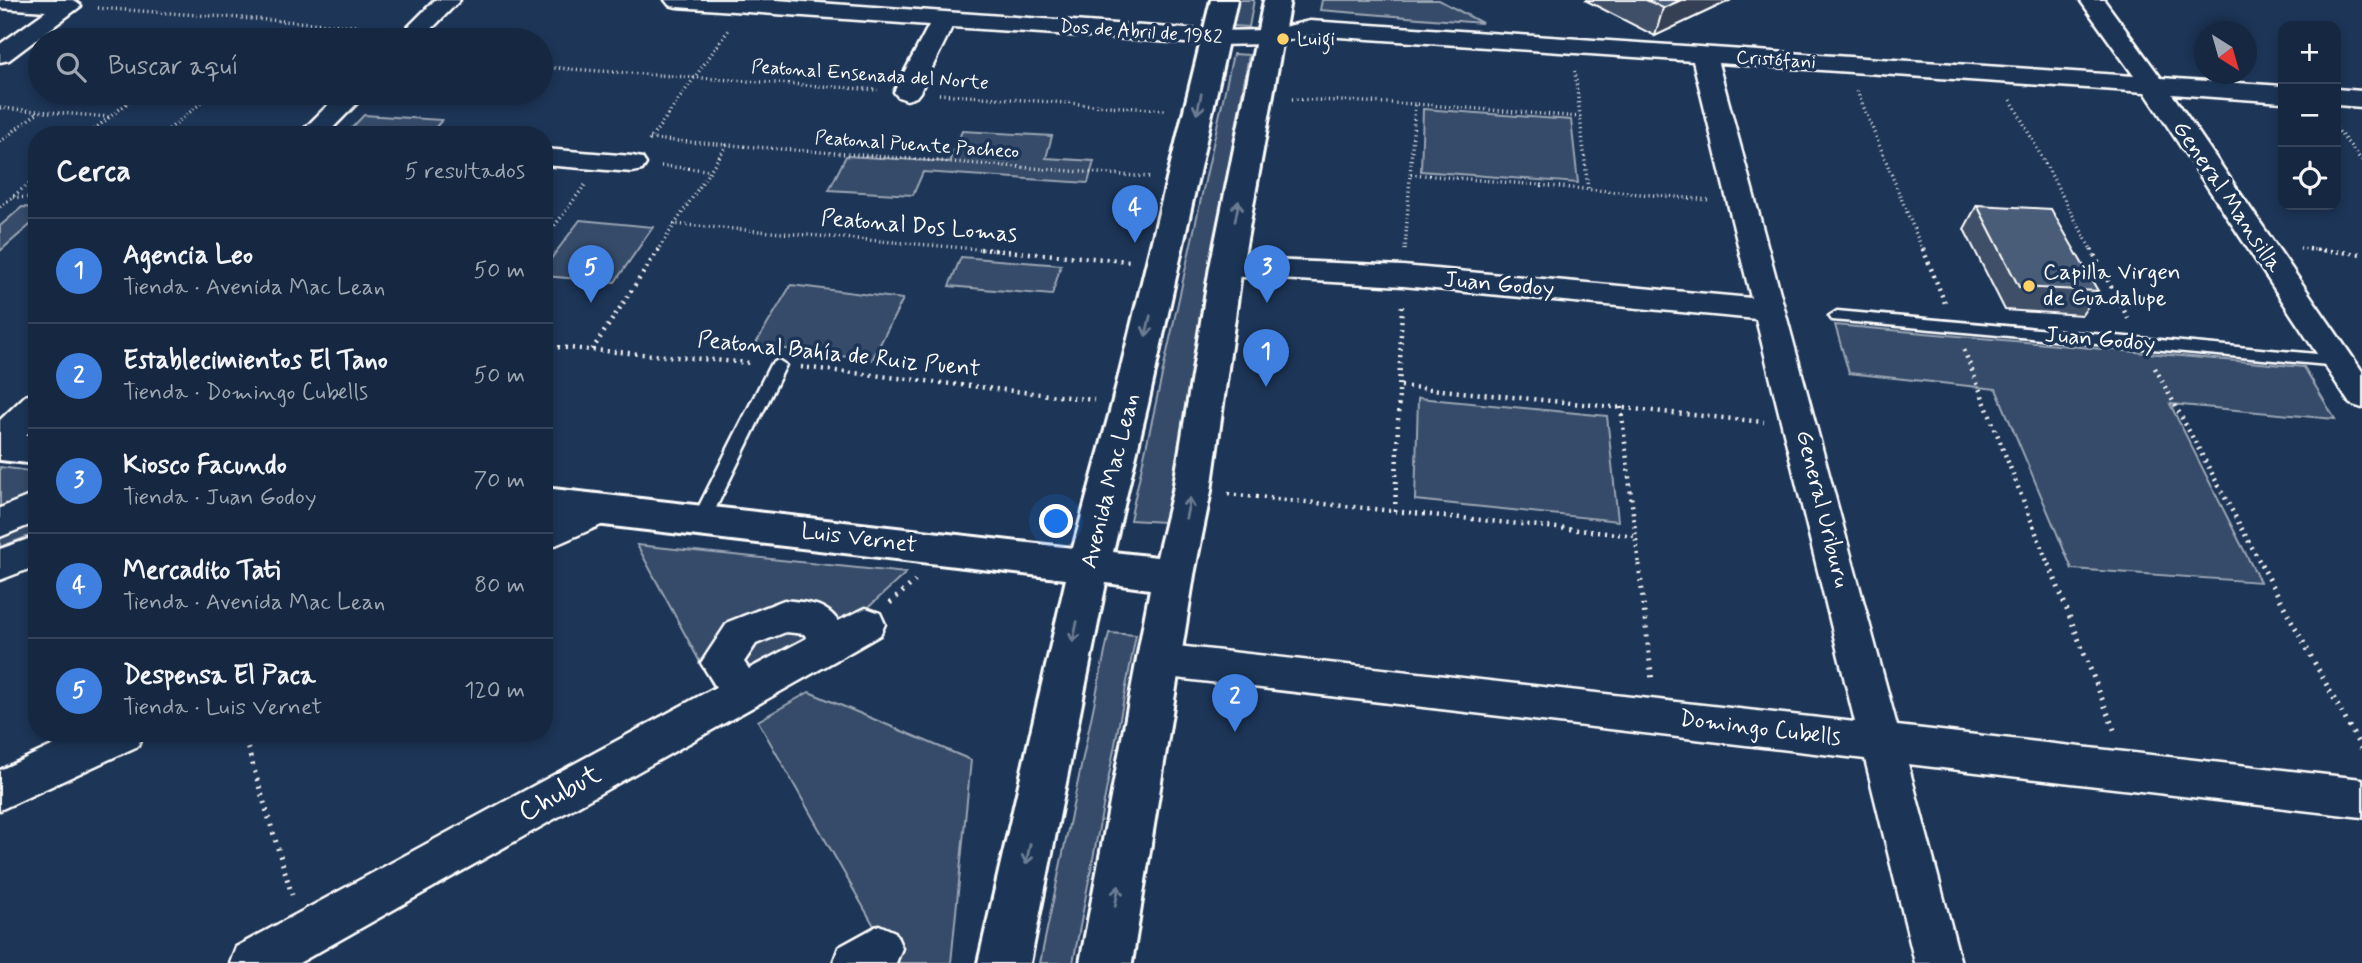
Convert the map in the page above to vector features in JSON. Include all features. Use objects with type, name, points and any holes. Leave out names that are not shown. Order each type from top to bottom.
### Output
[{"type":"main road","name":"Avenida Mac Lean","points":[[1004,963],[1089,565],[1130,404],[1224,0]]},
{"type":"main road","points":[[1105,963],[1173,575],[1192,491],[1226,267],[1277,0]]},
{"type":"main road","points":[[0,446],[28,449]]},
{"type":"main road","name":"Luis Vernet","points":[[553,504],[1173,575]]},
{"type":"street","points":[[419,28],[448,0]]},
{"type":"street","name":"Dos de Abril de 1982","points":[[677,0],[747,5],[858,6],[944,19],[1215,38],[1270,37]]},
{"type":"street","name":"General Mansilla","points":[[2092,0],[2152,84],[2258,244],[2350,362],[2362,396]]},
{"type":"street","points":[[0,1],[69,6]]},
{"type":"street","points":[[38,28],[69,6]]},
{"type":"street","points":[[907,92],[944,19]]},
{"type":"street","name":"Cristófani","points":[[1270,37],[1310,28],[2278,94]]},
{"type":"street","points":[[0,55],[28,35]]},
{"type":"street","name":"General Uriburu","points":[[1704,56],[1938,963]]},
{"type":"street","points":[[2341,97],[2362,99]]},
{"type":"street","points":[[320,126],[342,105]]},
{"type":"street","points":[[553,159],[632,164]]},
{"type":"street","name":"Juan Godoy","points":[[1226,267],[1403,276],[1771,310]]},
{"type":"street","points":[[0,440],[28,413]]},
{"type":"street","points":[[553,532],[602,509]]},
{"type":"street","points":[[0,523],[28,510]]},
{"type":"street","points":[[0,565],[28,554]]},
{"type":"street","name":"Chubut","points":[[253,963],[849,633]]},
{"type":"street","name":"Domingo Cubells","points":[[1159,660],[2362,798]]},
{"type":"street","points":[[0,791],[104,742]]},
{"type":"lane","name":"Juan Godoy","points":[[1837,316],[2350,362]]},
{"type":"lane","points":[[701,520],[778,365]]},
{"type":"path","points":[[632,164],[747,5]]},
{"type":"path","points":[[69,6],[329,28]]},
{"type":"path","points":[[1573,46],[1588,189]]},
{"type":"path","points":[[1846,65],[1954,327],[2130,771]]},
{"type":"path","name":"Peatonal Ensenada del Norte","points":[[553,67],[1197,112]]},
{"type":"path","points":[[1997,74],[2362,750]]},
{"type":"path","points":[[1259,98],[1415,104],[1580,117]]},
{"type":"path","points":[[98,126],[124,105]]},
{"type":"path","points":[[173,126],[199,105]]},
{"type":"path","points":[[0,108],[109,117]]},
{"type":"path","points":[[0,142],[39,111]]},
{"type":"path","points":[[2341,134],[2362,160]]},
{"type":"path","name":"Peatonal Puente Pacheco","points":[[650,139],[1183,180]]},
{"type":"path","points":[[592,350],[708,170],[727,145]]},
{"type":"path","points":[[553,228],[603,162]]},
{"type":"path","points":[[632,164],[708,170]]},
{"type":"path","points":[[1411,174],[1742,202]]},
{"type":"path","points":[[0,207],[28,184]]},
{"type":"path","points":[[12,197],[28,198]]},
{"type":"path","name":"Peatonal Dos Lomas","points":[[673,225],[1163,263]]},
{"type":"path","points":[[2258,244],[2362,254]]},
{"type":"path","name":"Peatonal Bahía de Ruiz Puent","points":[[553,347],[778,365],[1130,404]]},
{"type":"path","points":[[1401,386],[1800,425]]},
{"type":"path","points":[[1621,407],[1657,717]]},
{"type":"path","points":[[1192,491],[1636,536]]},
{"type":"path","points":[[849,633],[949,550]]},
{"type":"path","points":[[246,742],[304,935]]},
{"type":"shaded area","points":[[1238,0],[1254,0],[1249,27],[1233,26]]},
{"type":"shaded area","points":[[1322,0],[1439,0],[1482,23],[1320,10]]},
{"type":"shaded area","points":[[1233,54],[1249,55],[1165,522],[1130,520]]},
{"type":"shaded area","points":[[1423,109],[1571,120],[1578,183],[1421,171]]},
{"type":"shaded area","points":[[364,115],[442,120],[437,126],[354,126]]},
{"type":"shaded area","points":[[962,131],[1052,136],[1046,158],[1094,161],[1088,183],[923,172],[913,195],[829,190],[846,156],[949,162]]},
{"type":"shaded area","points":[[22,207],[28,207],[28,227],[0,251],[0,226]]},
{"type":"shaded area","points":[[580,220],[653,227],[615,282],[553,277],[553,256]]},
{"type":"shaded area","points":[[961,257],[1061,265],[1052,295],[949,286]]},
{"type":"shaded area","points":[[791,285],[903,299],[872,360],[755,345]]},
{"type":"shaded area","points":[[1835,325],[2304,367],[2335,419],[2170,404],[2260,582],[2072,569],[1996,389],[1849,373]]},
{"type":"shaded area","points":[[1418,398],[1607,416],[1618,521],[1415,500]]},
{"type":"shaded area","points":[[0,467],[28,471],[28,536],[0,547]]},
{"type":"shaded area","points":[[637,545],[906,573],[848,626],[716,692]]},
{"type":"shaded area","points":[[1109,633],[1136,635],[1073,963],[1040,963]]},
{"type":"shaded area","points":[[809,692],[971,760],[951,963],[895,963],[758,721]]},
{"type":"building","points":[[1646,0],[1681,0],[1663,8]]},
{"type":"building","points":[[1977,205],[2051,209],[2098,291],[2019,287]]},
{"type":"place","name":"Luigi","points":[[1283,39]]},
{"type":"place","name":"Mercadito Tati","points":[[1135,243]]},
{"type":"place","name":"Capilla Virgen de Guadalupe","points":[[2029,286]]},
{"type":"place","name":"Despensa El Paca","points":[[591,303]]},
{"type":"place","name":"Kiosco Facundo","points":[[1267,303]]},
{"type":"place","name":"Agencia Leo","points":[[1266,387]]},
{"type":"place","name":"Establecimientos El Tano","points":[[1235,732]]}]
